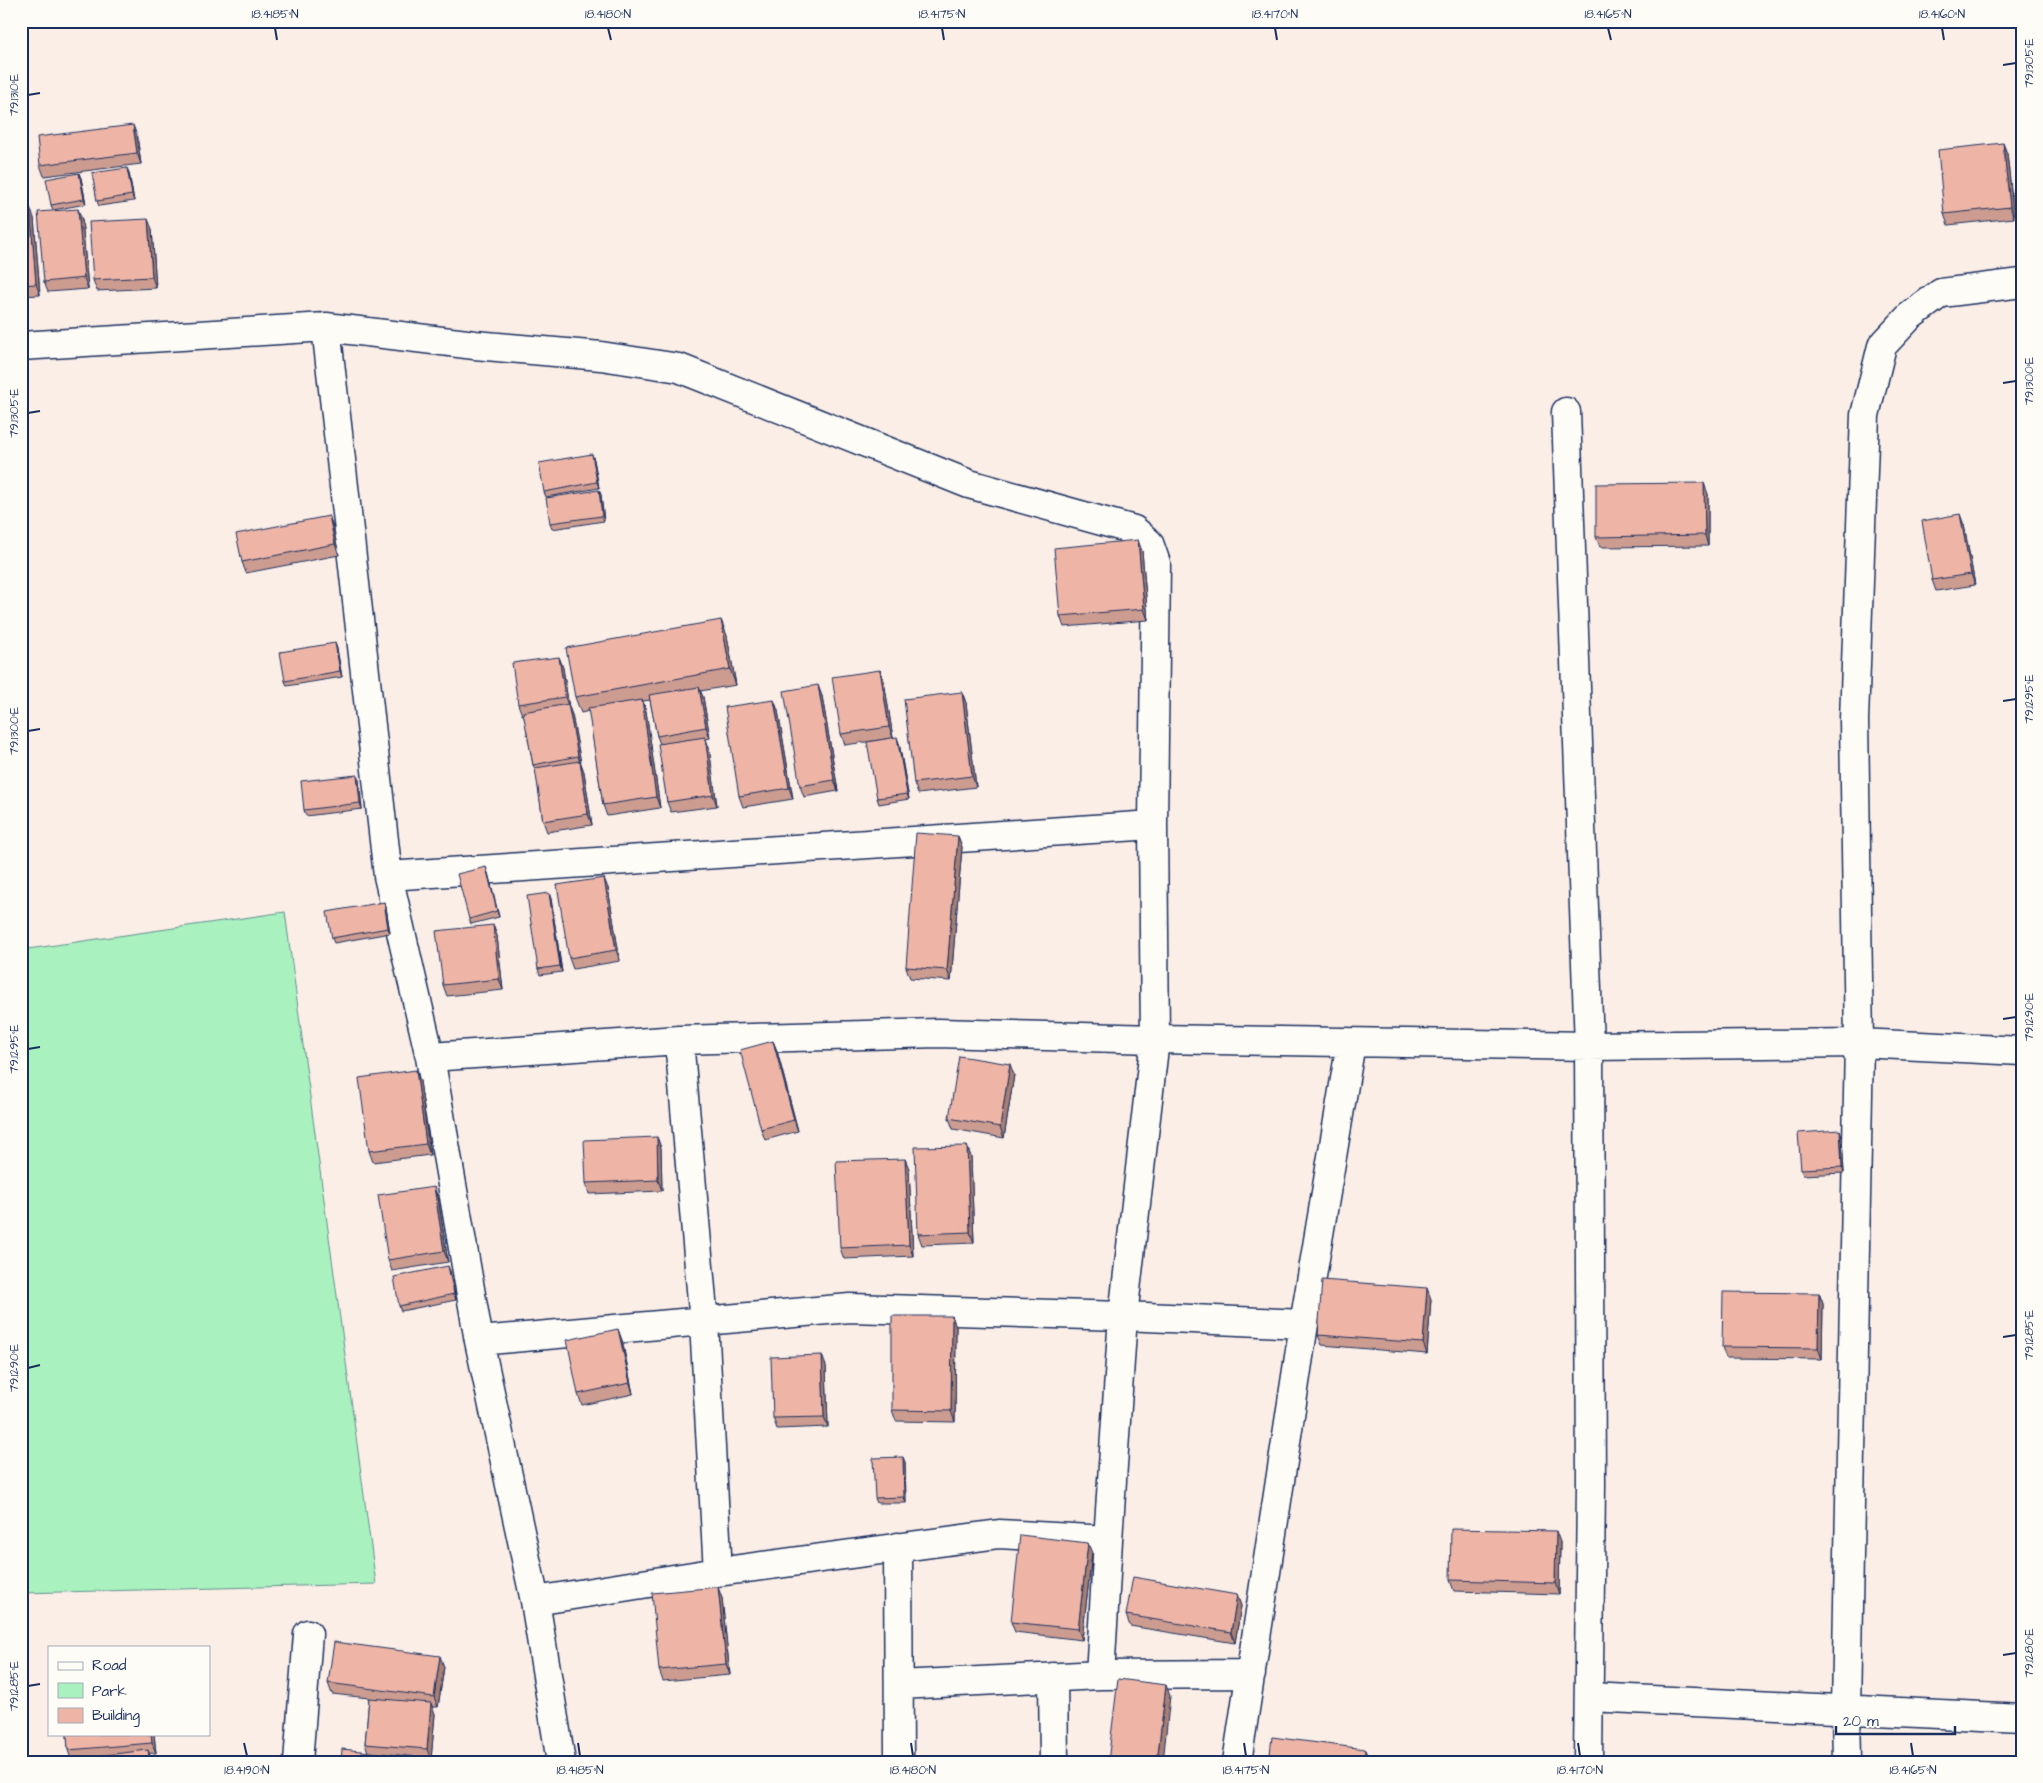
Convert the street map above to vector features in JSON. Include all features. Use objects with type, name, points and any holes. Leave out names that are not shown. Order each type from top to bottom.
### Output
[{"type":"street","points":[[1847,1762],[1846,1708],[1859,1043],[1854,720],[1865,415],[1882,346],[1910,316],[1941,293],[2022,283]]},
{"type":"street","points":[[326,327],[388,876],[430,1057],[479,1341],[535,1601],[561,1762]]},
{"type":"street","points":[[21,346],[326,327],[475,345],[601,356],[678,368],[969,484],[1134,530],[1149,543],[1156,563],[1153,826],[1155,1039],[1123,1316],[1100,1675]]},
{"type":"street","points":[[1566,412],[1589,1046],[1588,1762]]},
{"type":"street","points":[[388,876],[1153,826]]},
{"type":"street","points":[[430,1057],[679,1040],[938,1033],[1351,1043],[1589,1046],[1859,1043],[2022,1051]]},
{"type":"street","points":[[679,1040],[704,1323],[718,1572]]},
{"type":"street","points":[[1237,1762],[1304,1324],[1351,1043]]},
{"type":"street","points":[[479,1341],[704,1323],[850,1308],[1123,1316],[1304,1324]]},
{"type":"street","points":[[535,1601],[718,1572],[999,1534],[1108,1540]]},
{"type":"street","points":[[898,1547],[899,1762]]},
{"type":"street","points":[[298,1762],[308,1634]]},
{"type":"street","points":[[899,1685],[1100,1675],[1251,1674]]},
{"type":"street","points":[[1053,1677],[1054,1762]]},
{"type":"street","points":[[1589,1697],[2022,1718]]},
{"type":"green space","points":[[285,912],[376,1584],[21,1593],[21,950]]},
{"type":"building","points":[[133,125],[137,153],[40,165],[37,137]]},
{"type":"building","points":[[2003,143],[2010,207],[1944,214],[1938,150]]},
{"type":"building","points":[[127,168],[132,195],[97,201],[92,173]]},
{"type":"building","points":[[79,173],[84,199],[51,205],[46,179]]},
{"type":"building","points":[[30,207],[36,284],[21,285],[21,208]]},
{"type":"building","points":[[78,209],[84,278],[44,282],[38,212]]},
{"type":"building","points":[[148,219],[152,277],[93,280],[89,222]]},
{"type":"building","points":[[592,454],[597,482],[544,492],[539,463]]},
{"type":"building","points":[[1704,483],[1705,535],[1596,537],[1596,484]]},
{"type":"building","points":[[599,490],[602,516],[550,523],[546,498]]},
{"type":"building","points":[[1960,514],[1971,574],[1932,580],[1922,521]]},
{"type":"building","points":[[329,516],[335,544],[242,562],[236,534]]},
{"type":"building","points":[[1138,540],[1144,609],[1060,616],[1054,548]]},
{"type":"building","points":[[721,620],[730,669],[575,697],[566,648]]},
{"type":"building","points":[[335,643],[340,671],[285,681],[280,652]]},
{"type":"building","points":[[559,657],[565,697],[518,704],[512,663]]},
{"type":"building","points":[[880,670],[889,727],[841,734],[832,677]]},
{"type":"building","points":[[818,685],[834,780],[800,786],[784,691]]},
{"type":"building","points":[[699,687],[706,727],[657,736],[649,695]]},
{"type":"building","points":[[962,692],[972,776],[914,783],[904,699]]},
{"type":"building","points":[[642,700],[656,797],[603,805],[588,708]]},
{"type":"building","points":[[774,700],[789,788],[739,796],[725,707]]},
{"type":"building","points":[[568,704],[578,756],[533,765],[523,712]]},
{"type":"building","points":[[705,737],[713,795],[667,802],[658,744]]},
{"type":"building","points":[[897,737],[907,794],[877,798],[867,742]]},
{"type":"building","points":[[580,761],[588,814],[543,821],[535,768]]},
{"type":"building","points":[[357,775],[360,803],[304,810],[301,781]]},
{"type":"building","points":[[916,833],[958,836],[947,970],[906,967]]},
{"type":"building","points":[[486,867],[497,911],[469,919],[457,874]]},
{"type":"building","points":[[604,878],[616,950],[569,958],[557,885]]},
{"type":"building","points":[[549,893],[560,966],[538,969],[527,896]]},
{"type":"building","points":[[384,902],[388,928],[332,938],[327,912]]},
{"type":"building","points":[[493,925],[499,979],[443,985],[436,931]]},
{"type":"building","points":[[773,1041],[794,1120],[761,1129],[740,1050]]},
{"type":"building","points":[[959,1056],[1010,1064],[1000,1127],[949,1118]]},
{"type":"building","points":[[416,1070],[426,1144],[369,1151],[359,1078]]},
{"type":"building","points":[[1840,1130],[1842,1167],[1801,1169],[1798,1133]]},
{"type":"building","points":[[657,1137],[658,1180],[586,1183],[584,1140]]},
{"type":"building","points":[[967,1146],[970,1232],[918,1234],[915,1147]]},
{"type":"building","points":[[905,1159],[909,1245],[840,1248],[836,1161]]},
{"type":"building","points":[[434,1187],[444,1251],[388,1260],[378,1195]]},
{"type":"building","points":[[448,1266],[454,1294],[399,1306],[394,1277]]},
{"type":"building","points":[[1322,1280],[1427,1288],[1423,1343],[1318,1335]]},
{"type":"building","points":[[1723,1292],[1819,1293],[1818,1348],[1722,1347]]},
{"type":"building","points":[[892,1316],[952,1316],[951,1411],[892,1410]]},
{"type":"building","points":[[618,1329],[630,1383],[578,1394],[567,1340]]},
{"type":"building","points":[[822,1355],[824,1417],[773,1418],[771,1357]]},
{"type":"building","points":[[903,1457],[904,1497],[875,1498],[873,1458]]},
{"type":"building","points":[[1451,1529],[1556,1531],[1555,1583],[1450,1580]]},
{"type":"building","points":[[1020,1535],[1088,1543],[1078,1629],[1011,1622]]},
{"type":"building","points":[[1133,1577],[1237,1595],[1231,1632],[1126,1615]]},
{"type":"building","points":[[718,1587],[726,1664],[659,1670],[652,1593]]},
{"type":"building","points":[[334,1642],[440,1656],[434,1697],[328,1683]]},
{"type":"building","points":[[1118,1679],[1166,1685],[1157,1762],[1108,1762]]},
{"type":"building","points":[[369,1698],[431,1703],[427,1749],[365,1744]]},
{"type":"building","points":[[67,1736],[151,1736],[152,1743],[68,1750]]},
{"type":"building","points":[[1272,1737],[1365,1749],[1364,1762],[1269,1762]]},
{"type":"building","points":[[342,1749],[436,1759],[436,1762],[341,1762]]},
{"type":"building","points":[[148,1750],[150,1762],[63,1762],[63,1760]]}]
